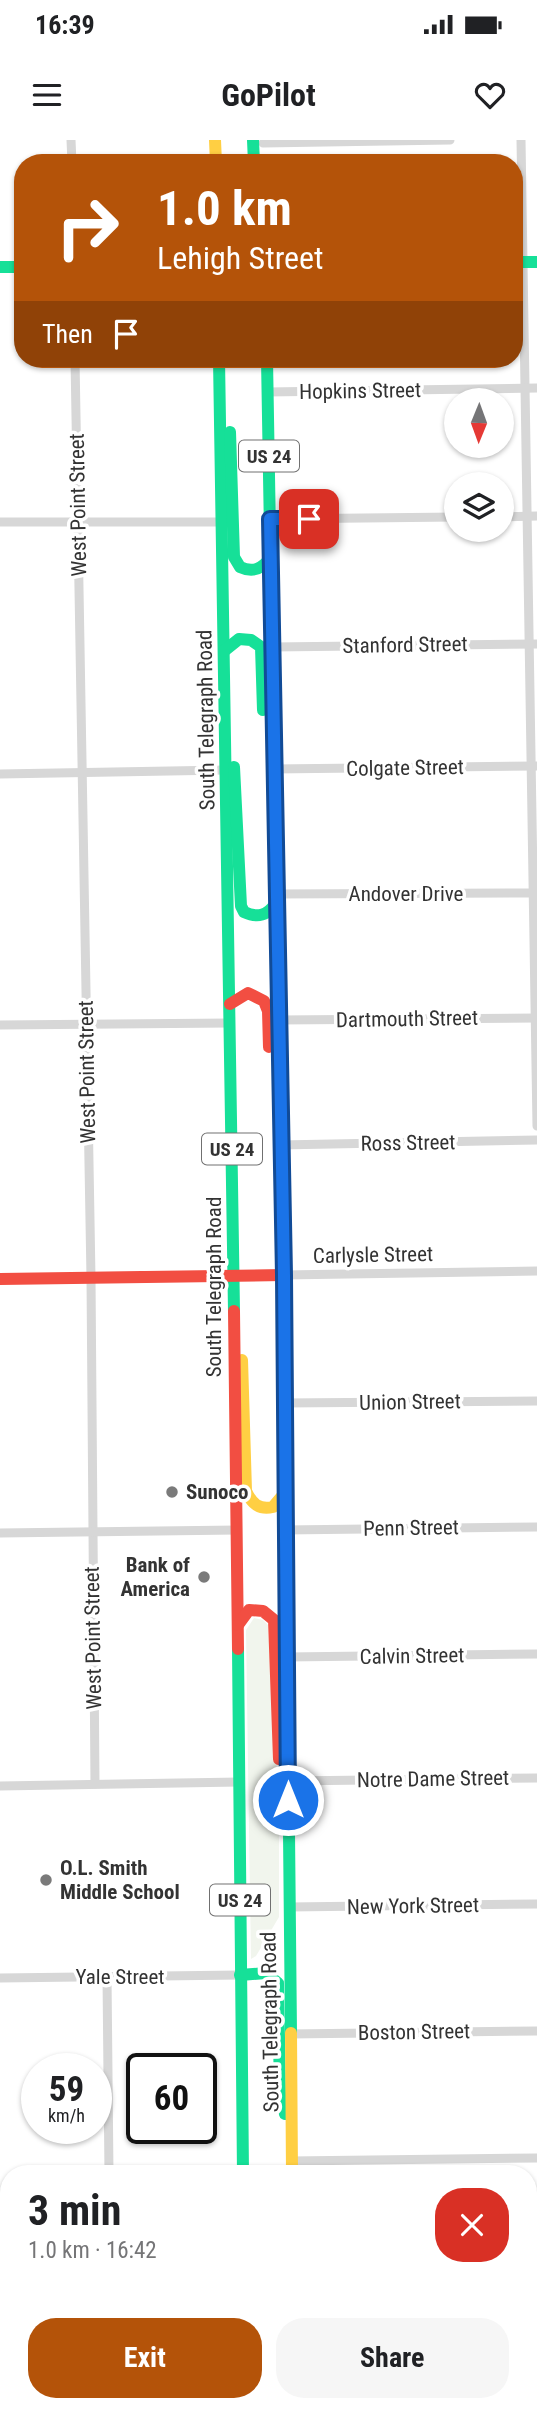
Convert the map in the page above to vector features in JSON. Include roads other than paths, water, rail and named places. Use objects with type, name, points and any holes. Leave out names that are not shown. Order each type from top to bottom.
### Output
[{"type":"main road","name":"South Telegraph Road","points":[[219,368],[234,1276],[243,2165]]},
{"type":"main road","name":"South Telegraph Road","points":[[267,368],[284,1275],[291,2165]]},
{"type":"main road","points":[[220,385],[232,453],[233,557],[240,568],[251,571],[261,568],[270,558]]},
{"type":"main road","points":[[224,652],[239,639],[251,640],[261,647],[264,771],[274,822]]},
{"type":"main road","points":[[225,728],[233,758],[237,796],[241,906],[250,915],[261,916],[275,899]]},
{"type":"main road","points":[[230,1004],[248,993],[257,996],[267,1006],[270,1127],[280,1161]]},
{"type":"main road","name":"Carlysle Street","points":[[0,1279],[284,1275]]},
{"type":"main road","points":[[234,1337],[243,1363],[245,1388],[246,1491],[250,1501],[260,1508],[273,1507],[284,1494]]},
{"type":"main road","points":[[238,1626],[249,1611],[263,1611],[274,1620],[277,1732],[288,1800]]},
{"type":"main road","points":[[240,1975],[263,1972],[271,1975],[278,1983],[280,2093],[291,2135]]},
{"type":"street","points":[[260,141],[450,140]]},
{"type":"street","points":[[523,346],[532,516],[537,1126]]},
{"type":"street","name":"West Point Street","points":[[75,368],[91,1278],[95,1784]]},
{"type":"street","name":"Hopkins Street","points":[[267,392],[537,388]]},
{"type":"street","points":[[514,517],[532,516]]},
{"type":"street","points":[[270,519],[444,517]]},
{"type":"street","points":[[0,522],[222,522]]},
{"type":"street","name":"Stanford Street","points":[[272,647],[533,644]]},
{"type":"street","name":"Colgate Street","points":[[273,769],[535,766]]},
{"type":"street","points":[[0,774],[226,770]]},
{"type":"street","name":"Andover Drive","points":[[275,899],[535,893]]},
{"type":"street","name":"Dartmouth Street","points":[[278,1020],[536,1018]]},
{"type":"street","points":[[0,1026],[230,1023]]},
{"type":"street","name":"Ross Street","points":[[280,1145],[537,1140]]},
{"type":"street","name":"Carlysle Street","points":[[284,1275],[537,1271]]},
{"type":"street","name":"Union Street","points":[[283,1403],[537,1401]]},
{"type":"street","name":"Penn Street","points":[[284,1530],[537,1527]]},
{"type":"street","points":[[0,1533],[237,1530]]},
{"type":"street","name":"Calvin Street","points":[[287,1657],[537,1654]]},
{"type":"street","name":"Notre Dame Street","points":[[288,1781],[537,1779]]},
{"type":"street","points":[[0,1786],[239,1782]]},
{"type":"street","name":"New York Street","points":[[289,1907],[537,1904]]},
{"type":"street","name":"Yale Street","points":[[0,1978],[240,1975]]},
{"type":"street","points":[[107,1977],[109,2165]]},
{"type":"street","name":"Boston Street","points":[[290,2034],[537,2031]]},
{"type":"street","points":[[346,2165],[537,2158]]},
{"type":"place","name":"Sunoco","points":[[172,1492]]},
{"type":"place","name":"Bank of America","points":[[204,1577]]},
{"type":"place","name":"O.L. Smith Middle School","points":[[46,1880]]}]
